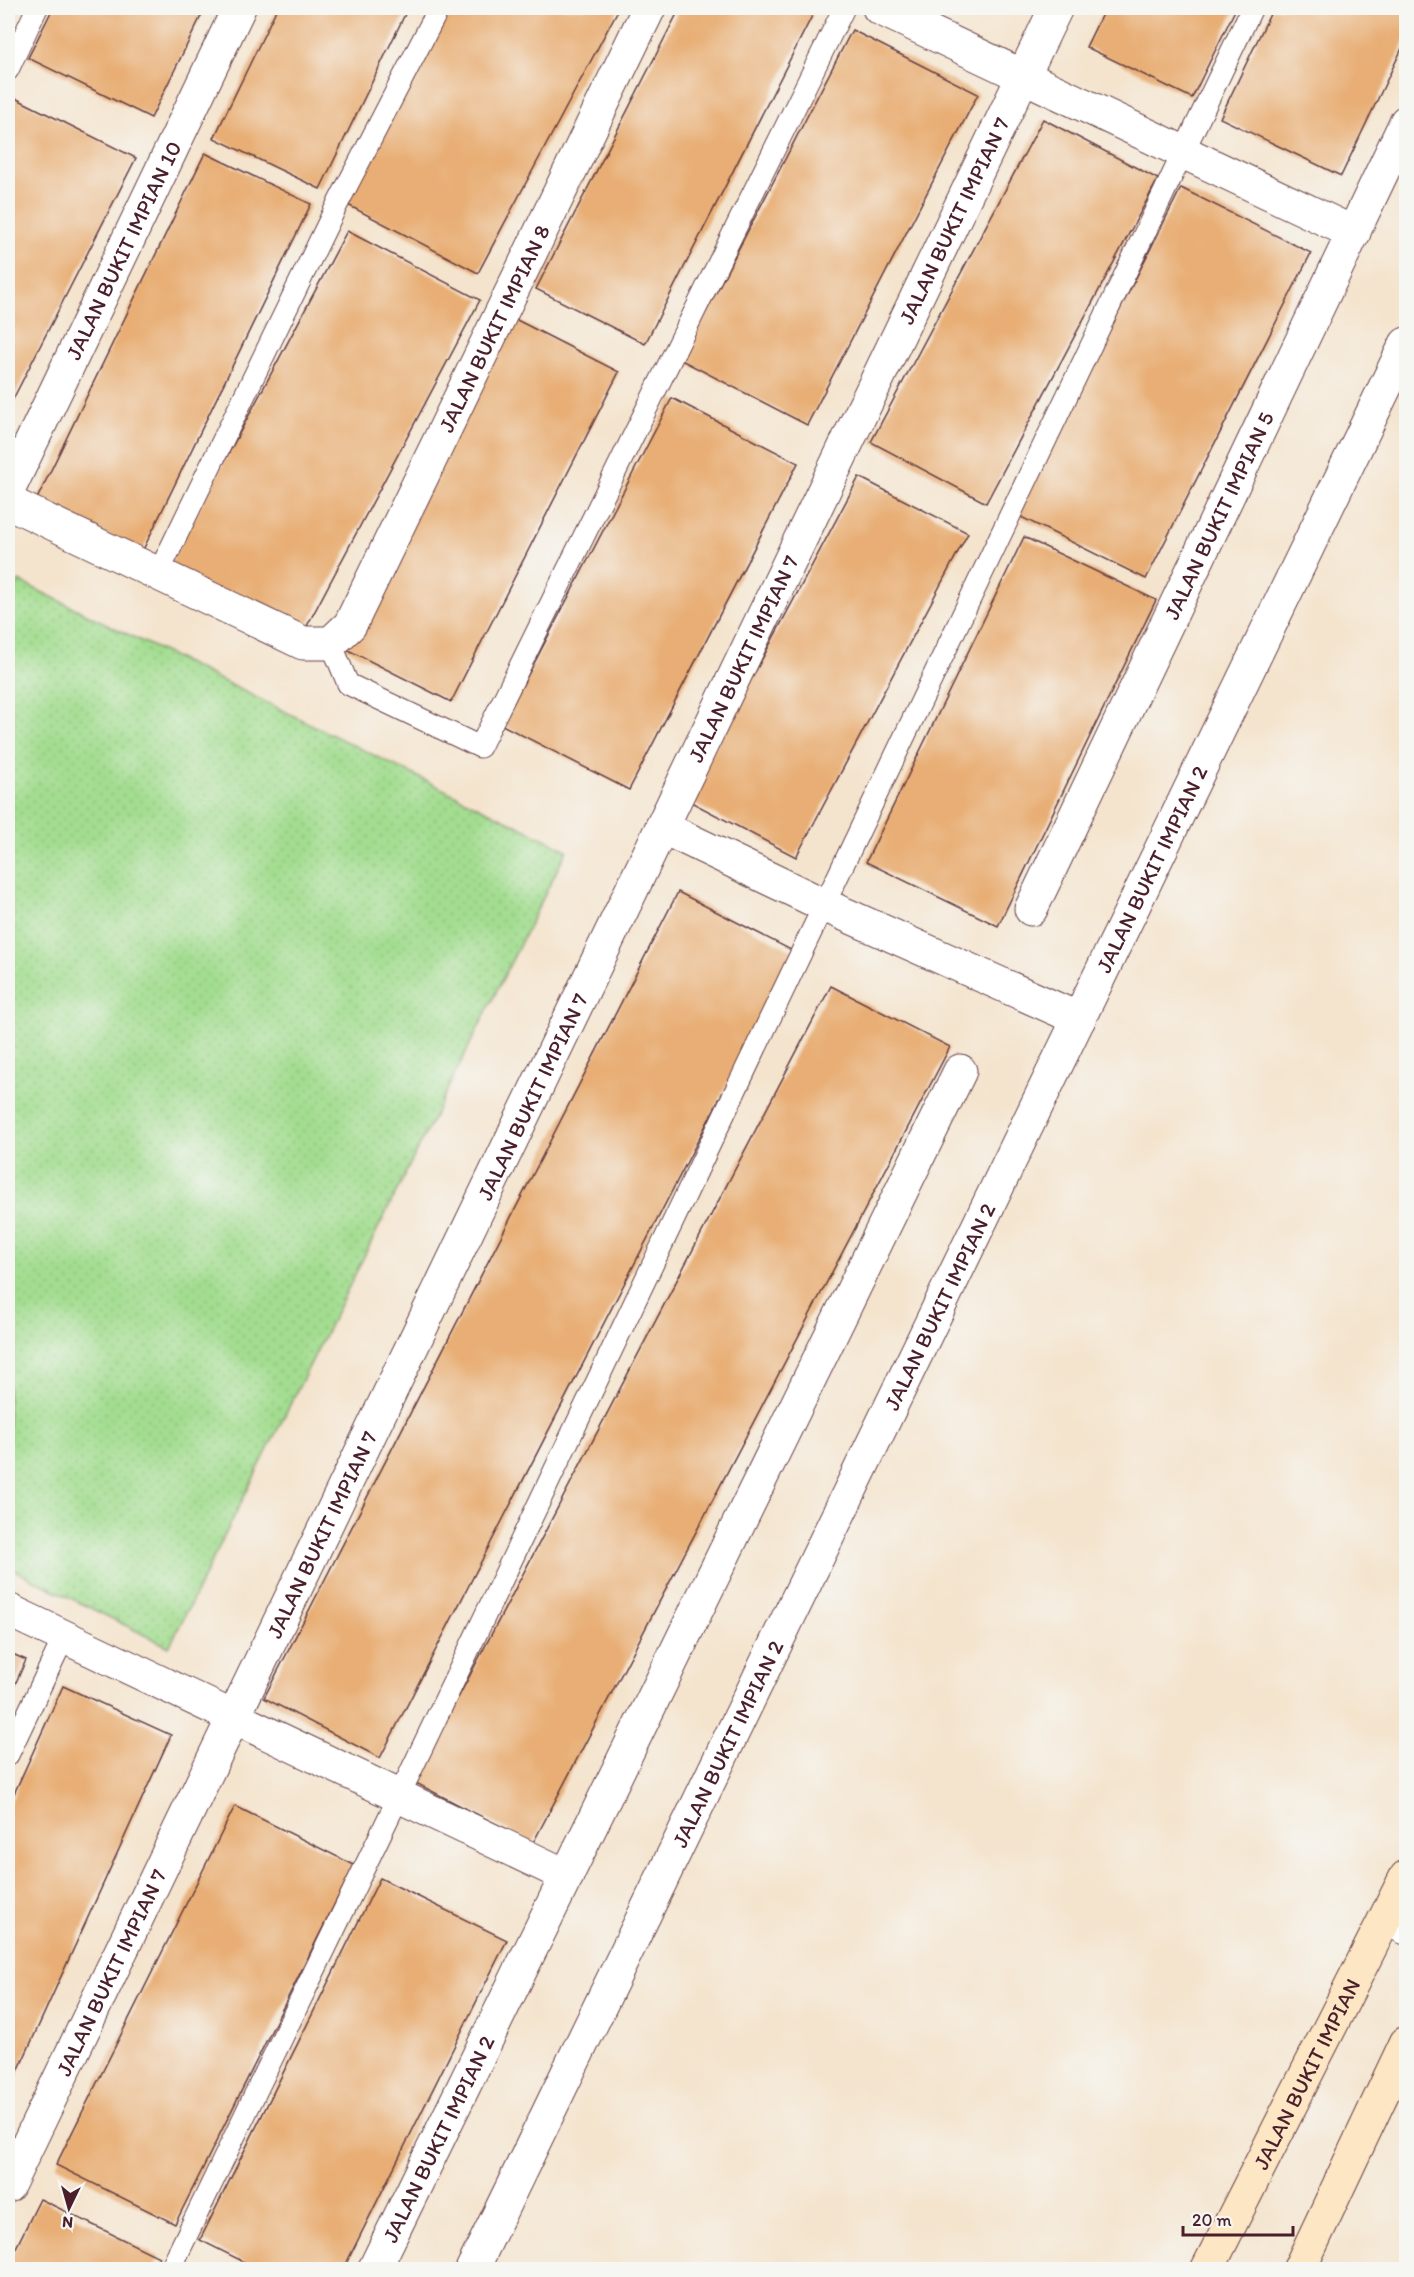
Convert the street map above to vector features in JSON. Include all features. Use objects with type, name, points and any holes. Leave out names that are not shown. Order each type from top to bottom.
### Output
[{"type":"main road","name":"JALAN BUKIT IMPIAN","points":[[1207,2270],[1397,1923],[1406,1879]]},
{"type":"main road","points":[[1299,2270],[1407,2043]]},
{"type":"main road","points":[[1370,2121],[1407,2087]]},
{"type":"street","name":"JALAN BUKIT IMPIAN 10","points":[[8,491],[239,8]]},
{"type":"street","name":"JALAN BUKIT IMPIAN 8","points":[[331,643],[350,625],[649,8]]},
{"type":"street","points":[[879,8],[1354,233]]},
{"type":"street","name":"JALAN BUKIT IMPIAN 7","points":[[8,2186],[1056,8]]},
{"type":"street","name":"JALAN BUKIT IMPIAN 5","points":[[1031,909],[1407,122]]},
{"type":"street","name":"JALAN BUKIT IMPIAN 2","points":[[472,2270],[1407,344]]},
{"type":"street","points":[[8,502],[303,644],[331,643]]},
{"type":"street","points":[[662,827],[824,905],[1078,1019]]},
{"type":"street","name":"JALAN BUKIT IMPIAN 2","points":[[374,2270],[960,1071]]},
{"type":"street","points":[[8,1610],[567,1876]]},
{"type":"lane","points":[[8,70],[37,8]]},
{"type":"lane","points":[[158,574],[331,217],[439,8]]},
{"type":"lane","points":[[331,643],[348,684],[480,747],[844,8]]},
{"type":"lane","points":[[170,2270],[399,1796],[1252,8]]},
{"type":"lane","points":[[8,1755],[64,1636]]},
{"type":"green space","points":[[19,581],[567,850],[169,1647],[8,1567],[8,605]]},
{"type":"building","points":[[8,8],[15,8],[8,22]]},
{"type":"building","points":[[53,8],[205,8],[151,118],[28,58]]},
{"type":"building","points":[[277,8],[408,8],[320,189],[214,138]]},
{"type":"building","points":[[450,8],[619,8],[478,273],[346,204]]},
{"type":"building","points":[[680,8],[800,8],[813,14],[645,344],[536,289]]},
{"type":"building","points":[[1105,8],[1236,8],[1192,98],[1086,47]]},
{"type":"building","points":[[1273,8],[1406,8],[1406,40],[1341,176],[1220,118]]},
{"type":"building","points":[[852,30],[978,94],[807,425],[681,360]]},
{"type":"building","points":[[13,97],[136,158],[8,409],[8,107]]},
{"type":"building","points":[[1043,119],[1158,179],[986,503],[871,442]]},
{"type":"building","points":[[205,153],[311,204],[142,552],[36,501]]},
{"type":"building","points":[[1181,188],[1311,253],[1146,579],[1017,515]]},
{"type":"building","points":[[347,231],[480,300],[299,641],[166,571]]},
{"type":"building","points":[[511,317],[619,372],[451,702],[342,647]]},
{"type":"building","points":[[672,398],[798,463],[629,790],[502,725]]},
{"type":"building","points":[[859,477],[968,533],[796,857],[687,800]]},
{"type":"building","points":[[1024,537],[1156,600],[998,926],[866,862]]},
{"type":"building","points":[[678,892],[795,952],[380,1758],[264,1698]]},
{"type":"building","points":[[831,986],[950,1047],[533,1843],[414,1782]]},
{"type":"building","points":[[8,1652],[26,1660],[8,1700]]},
{"type":"building","points":[[63,1686],[171,1735],[8,2093],[8,1807]]},
{"type":"building","points":[[235,1806],[354,1865],[175,2224],[56,2165]]},
{"type":"building","points":[[380,1878],[507,1940],[343,2270],[260,2270],[200,2240]]},
{"type":"building","points":[[40,2199],[159,2257],[153,2270],[8,2270],[8,2264]]}]
